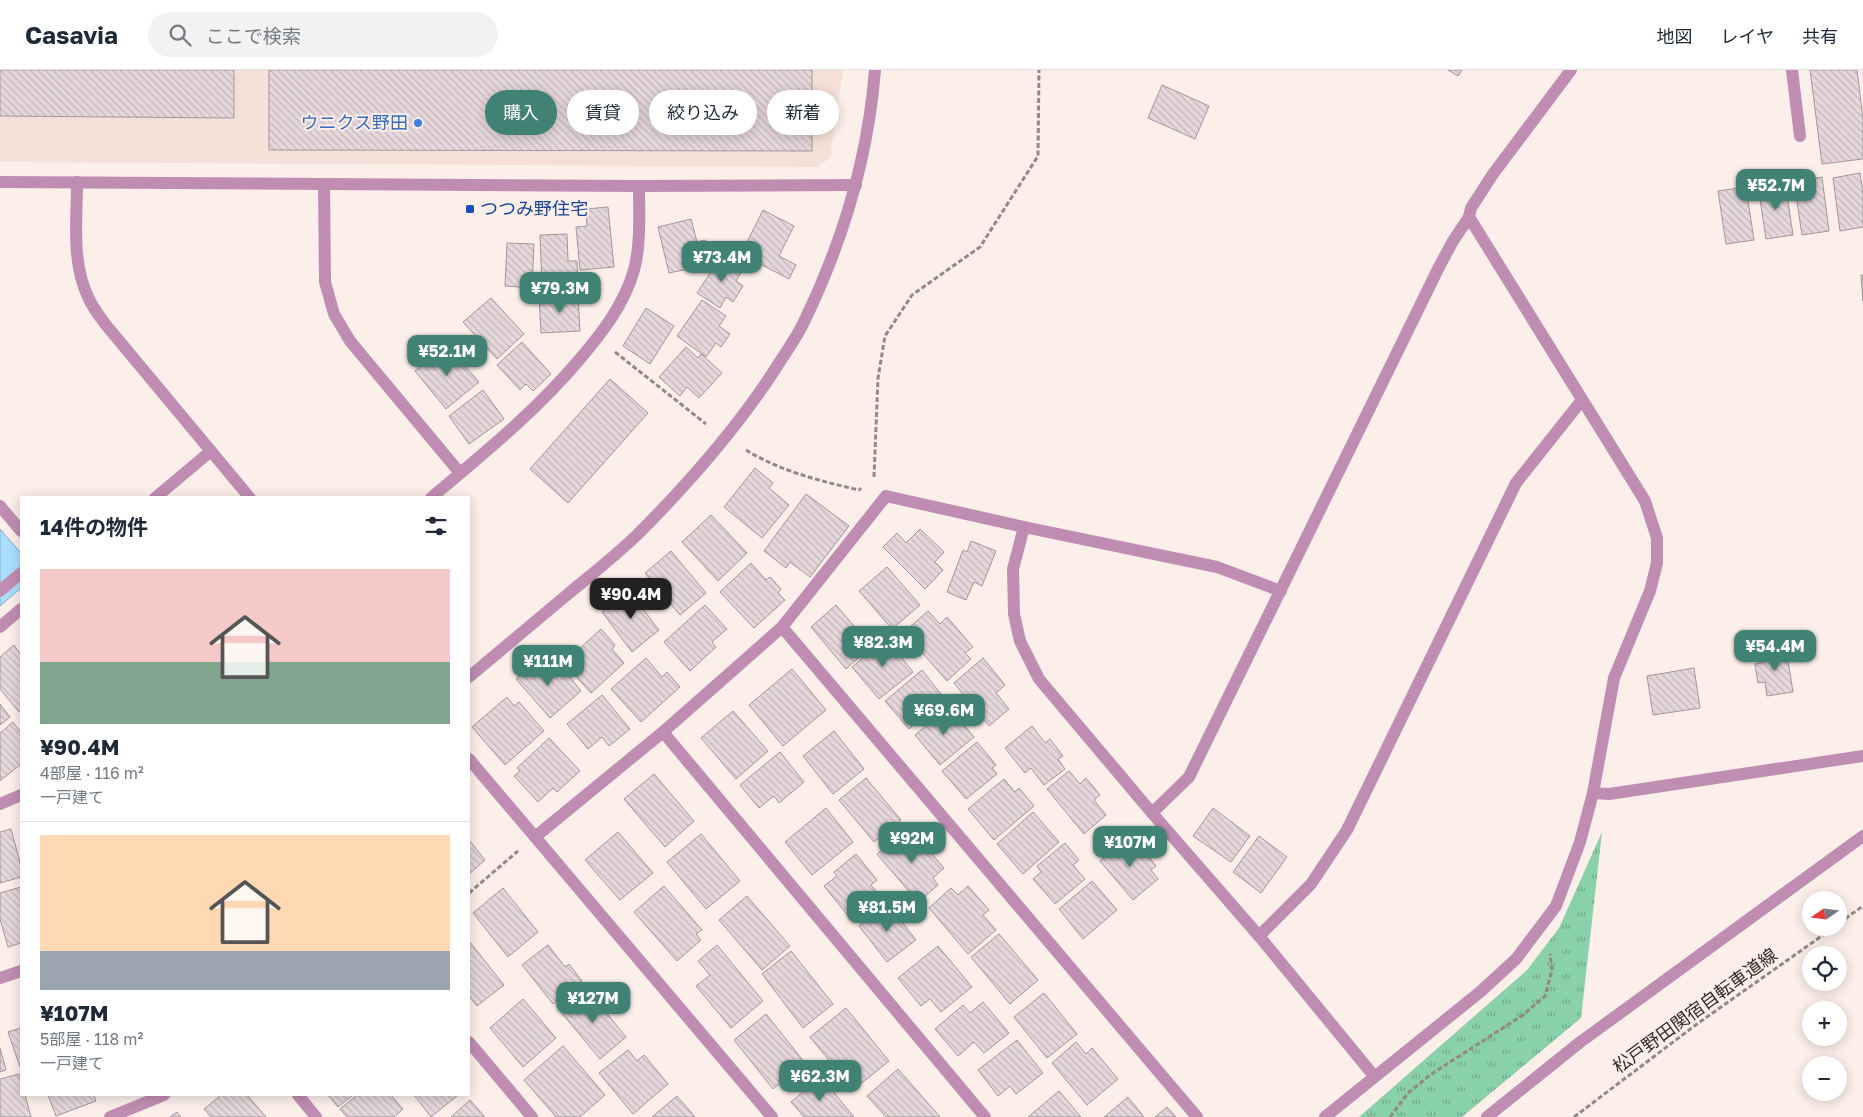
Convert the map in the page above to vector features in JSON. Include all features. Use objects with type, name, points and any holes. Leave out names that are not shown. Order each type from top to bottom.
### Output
[{"type":"street","points":[[470,676],[636,536],[691,479],[763,389],[803,325],[844,224],[856,185],[867,137],[875,70]]},
{"type":"street","points":[[1152,814],[1189,777],[1439,267],[1469,217],[1471,208],[1493,174],[1571,70]]},
{"type":"street","points":[[1792,70],[1800,136]]},
{"type":"street","points":[[0,182],[639,186],[856,185]]},
{"type":"street","points":[[77,182],[76,242],[79,269],[89,299],[106,325],[248,496]]},
{"type":"street","points":[[324,184],[325,282],[334,314],[350,341],[460,474]]},
{"type":"street","points":[[433,496],[526,417],[597,338],[627,291],[634,268],[639,225],[639,186]]},
{"type":"street","points":[[1325,1117],[1480,992],[1516,959],[1556,906],[1580,842],[1593,793],[1614,678],[1650,591],[1657,563],[1657,538],[1645,501],[1469,217]]},
{"type":"street","points":[[1259,936],[1311,884],[1347,830],[1516,482],[1582,400]]},
{"type":"street","points":[[157,496],[210,451]]},
{"type":"street","points":[[535,837],[663,732],[782,627],[886,496],[1024,528],[1218,567],[1281,591]]},
{"type":"street","points":[[0,506],[20,530]]},
{"type":"street","points":[[1024,528],[1012,569],[1014,614],[1020,641],[1039,679],[1152,814],[1259,936],[1374,1076]]},
{"type":"street","points":[[0,591],[20,574]]},
{"type":"street","points":[[0,627],[20,610]]},
{"type":"street","points":[[782,627],[1197,1117]]},
{"type":"street","points":[[663,732],[985,1117]]},
{"type":"street","points":[[1593,793],[1609,794],[1863,756]]},
{"type":"street","points":[[470,760],[772,1117]]},
{"type":"street","points":[[0,804],[20,795]]},
{"type":"street","points":[[1487,1117],[1579,1043],[1863,836]]},
{"type":"street","points":[[0,978],[20,971]]},
{"type":"street","points":[[470,1043],[532,1117]]},
{"type":"street","points":[[110,1117],[162,1096]]},
{"type":"street","points":[[299,1096],[316,1117]]},
{"type":"path","points":[[728,435],[746,450],[768,463],[799,474],[859,490],[874,479],[878,378],[885,336],[912,295],[980,247],[1038,156],[1039,70]]},
{"type":"path","points":[[597,338],[708,426]]},
{"type":"path","points":[[867,484],[874,494],[886,496]]},
{"type":"path","points":[[470,892],[520,850]]},
{"type":"path","points":[[1848,917],[1863,906]]},
{"type":"path","points":[[1390,1117],[1408,1093],[1430,1075],[1523,1015],[1545,996],[1552,970],[1550,948],[1539,928]]},
{"type":"path","name":"松戸野田関宿自転車道線","points":[[1574,1117],[1696,1024],[1822,936]]},
{"type":"shaded area","name":"ウニクス野田","points":[[0,70],[843,70],[839,97],[839,90],[767,90],[767,135],[833,135],[830,158],[817,167],[0,162]]},
{"type":"green space","points":[[1602,832],[1581,1018],[1462,1117],[1359,1117],[1527,970],[1559,928]]},
{"type":"water","points":[[0,529],[20,552],[20,589],[0,606]]},
{"type":"building","points":[[0,70],[234,70],[234,118],[0,116]]},
{"type":"building","points":[[269,70],[812,70],[812,90],[767,90],[767,135],[812,135],[812,151],[269,150]]},
{"type":"building","points":[[1448,70],[1462,70],[1458,76]]},
{"type":"building","points":[[1810,70],[1857,70],[1863,118],[1863,159],[1822,164]]},
{"type":"building","points":[[1162,85],[1209,106],[1195,139],[1148,118]]},
{"type":"building","points":[[1860,173],[1863,193],[1863,227],[1840,231],[1833,178]]},
{"type":"building","points":[[1822,177],[1829,231],[1802,235],[1794,182]]},
{"type":"building","points":[[1785,182],[1793,235],[1766,239],[1758,186]]},
{"type":"building","points":[[1746,187],[1754,240],[1726,244],[1718,191]]},
{"type":"building","points":[[608,207],[614,267],[580,270],[576,227],[587,226],[586,209]]},
{"type":"building","points":[[763,210],[794,226],[779,256],[796,265],[789,279],[741,254]]},
{"type":"building","points":[[691,219],[697,242],[705,240],[711,264],[669,273],[658,227]]},
{"type":"building","points":[[567,234],[568,261],[577,261],[578,287],[542,287],[540,235]]},
{"type":"building","points":[[507,243],[534,244],[532,288],[505,286]]},
{"type":"building","points":[[722,255],[743,269],[736,281],[743,286],[733,302],[726,297],[720,308],[697,293]]},
{"type":"building","points":[[1861,275],[1863,275],[1863,301]]},
{"type":"building","points":[[578,294],[580,331],[541,333],[539,296]]},
{"type":"building","points":[[491,298],[524,334],[497,359],[463,322]]},
{"type":"building","points":[[702,300],[726,316],[719,326],[730,334],[721,347],[716,343],[706,357],[677,336]]},
{"type":"building","points":[[646,308],[674,326],[650,364],[623,346]]},
{"type":"building","points":[[522,342],[551,374],[533,391],[526,384],[520,390],[497,365]]},
{"type":"building","points":[[447,345],[479,382],[446,409],[415,371]]},
{"type":"building","points":[[686,347],[698,358],[701,354],[722,373],[699,398],[687,387],[680,396],[659,377]]},
{"type":"building","points":[[610,379],[648,413],[568,503],[530,469]]},
{"type":"building","points":[[483,390],[504,419],[469,444],[449,416]]},
{"type":"building","points":[[755,468],[773,483],[769,488],[789,505],[762,538],[724,507]]},
{"type":"building","points":[[806,494],[849,526],[810,577],[790,562],[786,568],[764,551]]},
{"type":"building","points":[[711,515],[747,553],[718,581],[682,542]]},
{"type":"building","points":[[920,529],[944,552],[935,562],[943,570],[925,589],[883,547],[897,533],[906,543]]},
{"type":"building","points":[[971,541],[996,551],[982,586],[974,582],[966,600],[947,592],[963,550],[967,552]]},
{"type":"building","points":[[671,551],[706,593],[680,615],[645,573]]},
{"type":"building","points":[[751,563],[766,580],[770,577],[781,589],[778,593],[785,600],[754,628],[720,592]]},
{"type":"building","points":[[887,567],[920,605],[892,629],[859,591]]},
{"type":"building","points":[[632,589],[643,603],[640,605],[659,630],[632,652],[602,612]]},
{"type":"building","points":[[705,605],[727,629],[712,642],[716,647],[690,671],[664,642]]},
{"type":"building","points":[[836,605],[866,640],[858,647],[864,653],[846,669],[811,627]]},
{"type":"building","points":[[928,611],[940,624],[947,617],[973,647],[965,653],[971,659],[947,681],[904,632]]},
{"type":"building","points":[[601,629],[615,645],[612,649],[624,663],[591,693],[564,663]]},
{"type":"building","points":[[891,635],[905,652],[900,656],[913,672],[879,699],[852,667]]},
{"type":"building","points":[[14,645],[20,654],[19,712],[0,689],[0,657]]},
{"type":"building","points":[[1786,648],[1793,692],[1767,696],[1765,682],[1758,683],[1755,664],[1764,662],[1762,652]]},
{"type":"building","points":[[542,657],[558,675],[564,670],[581,691],[550,718],[516,679]]},
{"type":"building","points":[[646,658],[662,677],[667,672],[680,687],[641,722],[611,689]]},
{"type":"building","points":[[983,658],[1005,685],[996,693],[1009,709],[989,726],[954,683]]},
{"type":"building","points":[[1694,668],[1700,708],[1653,715],[1647,676]]},
{"type":"building","points":[[792,669],[826,710],[783,746],[749,705]]},
{"type":"building","points":[[922,670],[945,699],[909,729],[885,701]]},
{"type":"building","points":[[602,695],[630,729],[609,746],[602,737],[588,749],[567,724]]},
{"type":"building","points":[[507,697],[514,706],[519,702],[544,731],[505,765],[472,727]]},
{"type":"building","points":[[0,704],[10,717],[0,725]]},
{"type":"building","points":[[949,707],[974,737],[940,765],[915,735]]},
{"type":"building","points":[[733,711],[768,751],[736,779],[701,738]]},
{"type":"building","points":[[13,722],[20,732],[20,765],[0,781],[0,733]]},
{"type":"building","points":[[1032,726],[1045,743],[1050,739],[1063,756],[1058,759],[1065,769],[1044,785],[1031,768],[1025,773],[1005,748]]},
{"type":"building","points":[[834,731],[864,769],[833,794],[803,756]]},
{"type":"building","points":[[549,738],[580,771],[557,792],[553,788],[538,802],[514,776],[520,771],[517,768]]},
{"type":"building","points":[[977,742],[996,765],[992,768],[997,774],[966,799],[942,771]]},
{"type":"building","points":[[780,752],[804,782],[779,803],[774,796],[759,808],[740,785]]},
{"type":"building","points":[[1069,771],[1080,784],[1086,778],[1100,795],[1094,800],[1106,815],[1084,834],[1047,789]]},
{"type":"building","points":[[654,774],[694,821],[665,847],[624,799]]},
{"type":"building","points":[[866,778],[901,820],[874,842],[839,800]]},
{"type":"building","points":[[1004,779],[1015,792],[1019,788],[1034,806],[994,840],[968,809]]},
{"type":"building","points":[[826,808],[853,842],[812,875],[785,842]]},
{"type":"building","points":[[1213,808],[1250,836],[1231,862],[1193,836]]},
{"type":"building","points":[[1033,812],[1059,842],[1023,874],[997,844]]},
{"type":"building","points":[[908,827],[944,868],[933,878],[938,885],[918,902],[877,854]]},
{"type":"building","points":[[11,829],[20,862],[20,877],[0,883],[0,832]]},
{"type":"building","points":[[618,832],[653,873],[620,900],[585,860]]},
{"type":"building","points":[[701,834],[740,881],[706,909],[667,862]]},
{"type":"building","points":[[1259,836],[1287,857],[1261,893],[1233,872]]},
{"type":"building","points":[[1128,837],[1141,853],[1144,851],[1156,866],[1151,870],[1158,879],[1133,900],[1100,861]]},
{"type":"building","points":[[470,841],[485,860],[470,873]]},
{"type":"building","points":[[1065,843],[1079,860],[1073,865],[1085,879],[1055,904],[1033,879],[1041,872],[1037,866]]},
{"type":"building","points":[[856,854],[877,880],[871,885],[883,900],[854,923],[824,886],[837,876],[834,872]]},
{"type":"building","points":[[1092,881],[1117,910],[1083,939],[1059,909]]},
{"type":"building","points":[[664,886],[702,930],[696,934],[701,940],[677,961],[634,912]]},
{"type":"building","points":[[968,886],[989,910],[983,915],[996,930],[968,954],[929,908],[951,888],[958,895]]},
{"type":"building","points":[[20,887],[20,943],[8,947],[0,919],[0,893]]},
{"type":"building","points":[[503,888],[538,932],[508,957],[473,913]]},
{"type":"building","points":[[747,896],[790,946],[762,970],[719,920]]},
{"type":"building","points":[[887,903],[916,940],[887,962],[859,926]]},
{"type":"building","points":[[999,934],[1038,980],[1010,1004],[971,957]]},
{"type":"building","points":[[470,942],[504,985],[477,1006],[470,997]]},
{"type":"building","points":[[548,945],[565,967],[569,964],[582,981],[553,1004],[522,965]]},
{"type":"building","points":[[717,945],[763,1001],[731,1028],[696,986],[710,975],[698,961]]},
{"type":"building","points":[[938,946],[972,987],[941,1012],[930,999],[921,1006],[898,978]]},
{"type":"building","points":[[791,951],[833,1004],[803,1028],[762,974]]},
{"type":"building","points":[[587,989],[626,1037],[600,1059],[560,1011]]},
{"type":"building","points":[[1044,993],[1077,1034],[1047,1058],[1014,1017]]},
{"type":"building","points":[[523,999],[556,1038],[523,1067],[490,1028]]},
{"type":"building","points":[[983,1002],[1009,1033],[984,1053],[974,1042],[958,1056],[935,1029],[963,1005],[970,1013]]},
{"type":"building","points":[[846,1008],[889,1061],[853,1090],[810,1037]]},
{"type":"building","points":[[766,1014],[805,1063],[773,1089],[734,1040]]},
{"type":"building","points":[[20,1028],[20,1067],[8,1032]]},
{"type":"building","points":[[1017,1040],[1043,1073],[1016,1094],[1010,1086],[998,1096],[978,1070]]},
{"type":"building","points":[[1076,1042],[1086,1054],[1092,1048],[1118,1079],[1087,1105],[1052,1063]]},
{"type":"building","points":[[563,1046],[605,1095],[580,1117],[556,1117],[524,1080]]},
{"type":"building","points":[[0,1048],[6,1070],[0,1072]]},
{"type":"building","points":[[628,1050],[637,1061],[644,1055],[668,1084],[633,1114],[599,1073]]},
{"type":"building","points":[[898,1069],[940,1117],[886,1117],[867,1096]]},
{"type":"building","points":[[19,1074],[20,1096],[25,1096],[31,1117],[0,1117],[0,1079]]},
{"type":"building","points":[[821,1077],[854,1117],[804,1117],[791,1102]]},
{"type":"building","points":[[1059,1091],[1081,1117],[1028,1117]]},
{"type":"building","points":[[48,1096],[94,1096],[96,1101],[56,1116]]},
{"type":"building","points":[[220,1096],[248,1096],[266,1117],[211,1117],[204,1109]]},
{"type":"building","points":[[329,1096],[352,1096],[338,1107]]},
{"type":"building","points":[[356,1096],[392,1096],[403,1109],[394,1117],[347,1117],[340,1109]]},
{"type":"building","points":[[415,1096],[457,1096],[431,1117]]},
{"type":"building","points":[[677,1096],[695,1117],[652,1117]]},
{"type":"building","points":[[1128,1097],[1144,1117],[1104,1117]]},
{"type":"building","points":[[470,1100],[485,1117],[451,1117]]},
{"type":"building","points":[[1167,1107],[1176,1117],[1155,1117]]},
{"type":"building","points":[[177,1112],[181,1117],[170,1117]]},
{"type":"place","name":"ウニクス野田","points":[[418,123]]},
{"type":"place","name":"つつみ野住宅","points":[[470,209]]}]
